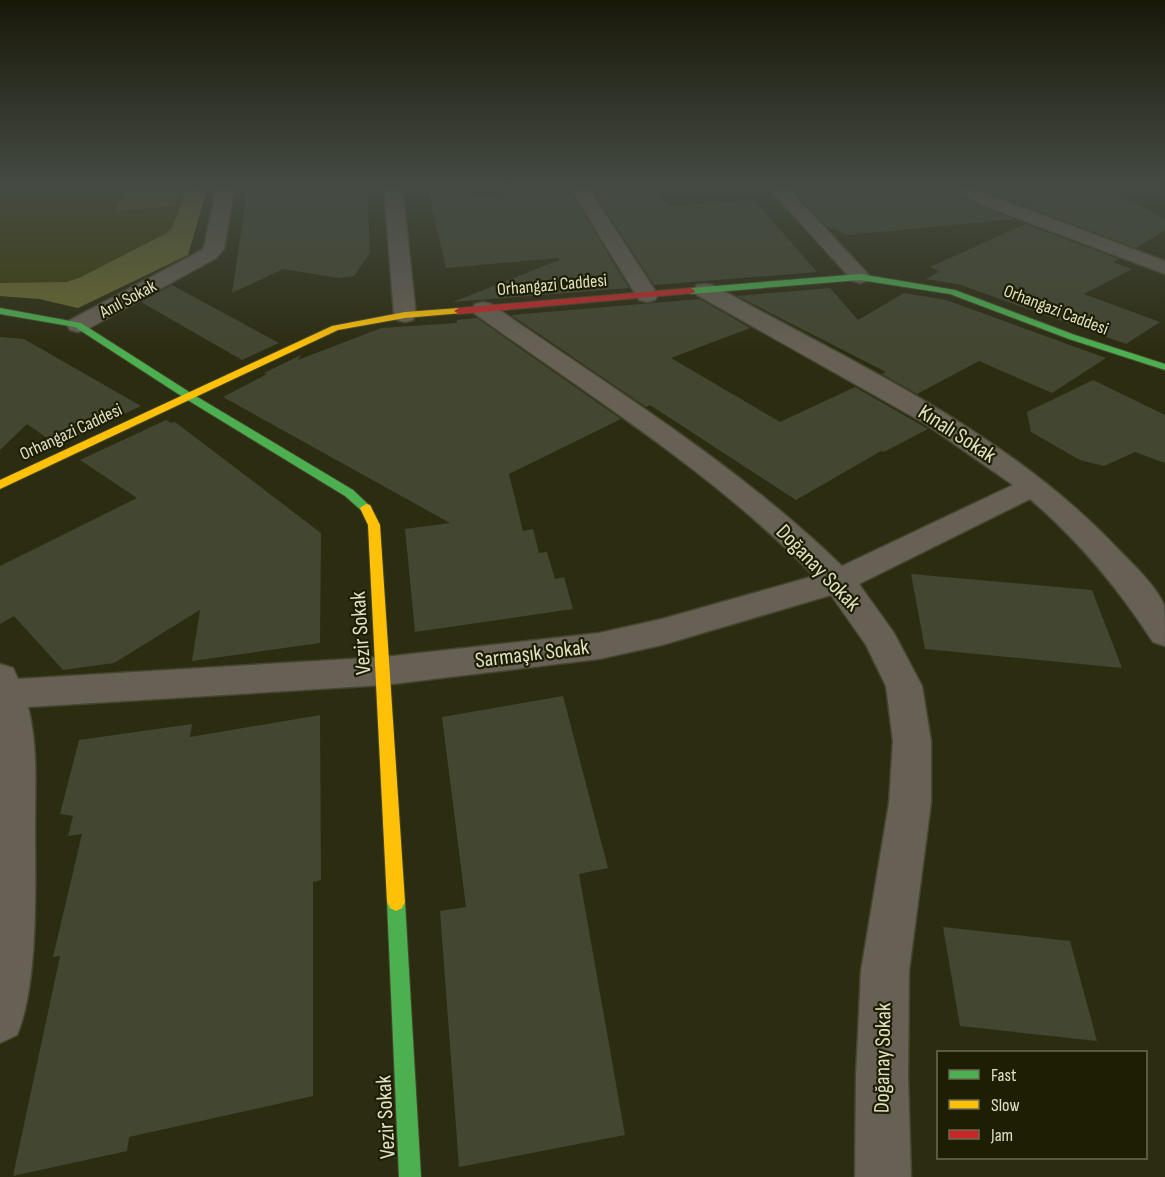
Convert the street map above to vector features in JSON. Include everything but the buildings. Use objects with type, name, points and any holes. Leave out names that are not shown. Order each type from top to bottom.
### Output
[{"type":"street","name":"Anıl Sokak","points":[[78,325],[209,254],[214,249],[216,241]]},
{"type":"street","points":[[398,241],[405,315]]},
{"type":"street","points":[[613,241],[647,295]]},
{"type":"street","points":[[827,241],[860,277]]},
{"type":"street","points":[[1098,241],[1165,268]]},
{"type":"street","name":"Orhangazi Caddesi","points":[[0,485],[335,328],[405,315],[860,277],[952,291],[1072,337],[1165,367]]},
{"type":"street","name":"Kınalı Sokak","points":[[705,290],[933,417],[969,439],[1034,486],[1100,549],[1138,593],[1165,633]]},
{"type":"street","name":"Doğanay Sokak","points":[[483,309],[699,461],[802,545],[863,612],[882,642],[904,686],[912,741],[910,803],[885,971],[882,1076],[883,1177]]},
{"type":"street","name":"Vezir Sokak","points":[[0,311],[78,325],[366,506],[374,525],[384,671],[410,1177]]},
{"type":"street","name":"Sarmaşık Sokak","points":[[2,688],[384,671],[598,646],[662,632],[838,582],[1034,486]]},
{"type":"street","points":[[0,1018],[13,885],[15,769],[13,731],[2,688]]},
{"type":"shaded area","points":[[0,241],[192,241],[188,255],[78,308],[39,299],[0,296]]},
{"type":"shaded area","points":[[151,241],[192,241],[188,255],[78,308],[39,299],[0,296],[0,283],[66,282],[79,278]]},
{"type":"traffic: fast","points":[[691,291],[860,277],[952,292],[1072,337],[1165,367]]},
{"type":"traffic: fast","points":[[0,311],[78,325],[190,397],[349,493],[366,508]]},
{"type":"traffic: fast","points":[[396,902],[410,1177]]},
{"type":"traffic: slow","points":[[0,485],[335,328],[405,315],[459,311]]},
{"type":"traffic: slow","points":[[366,508],[374,525],[396,902]]},
{"type":"traffic: jam","points":[[459,311],[691,291]]}]
